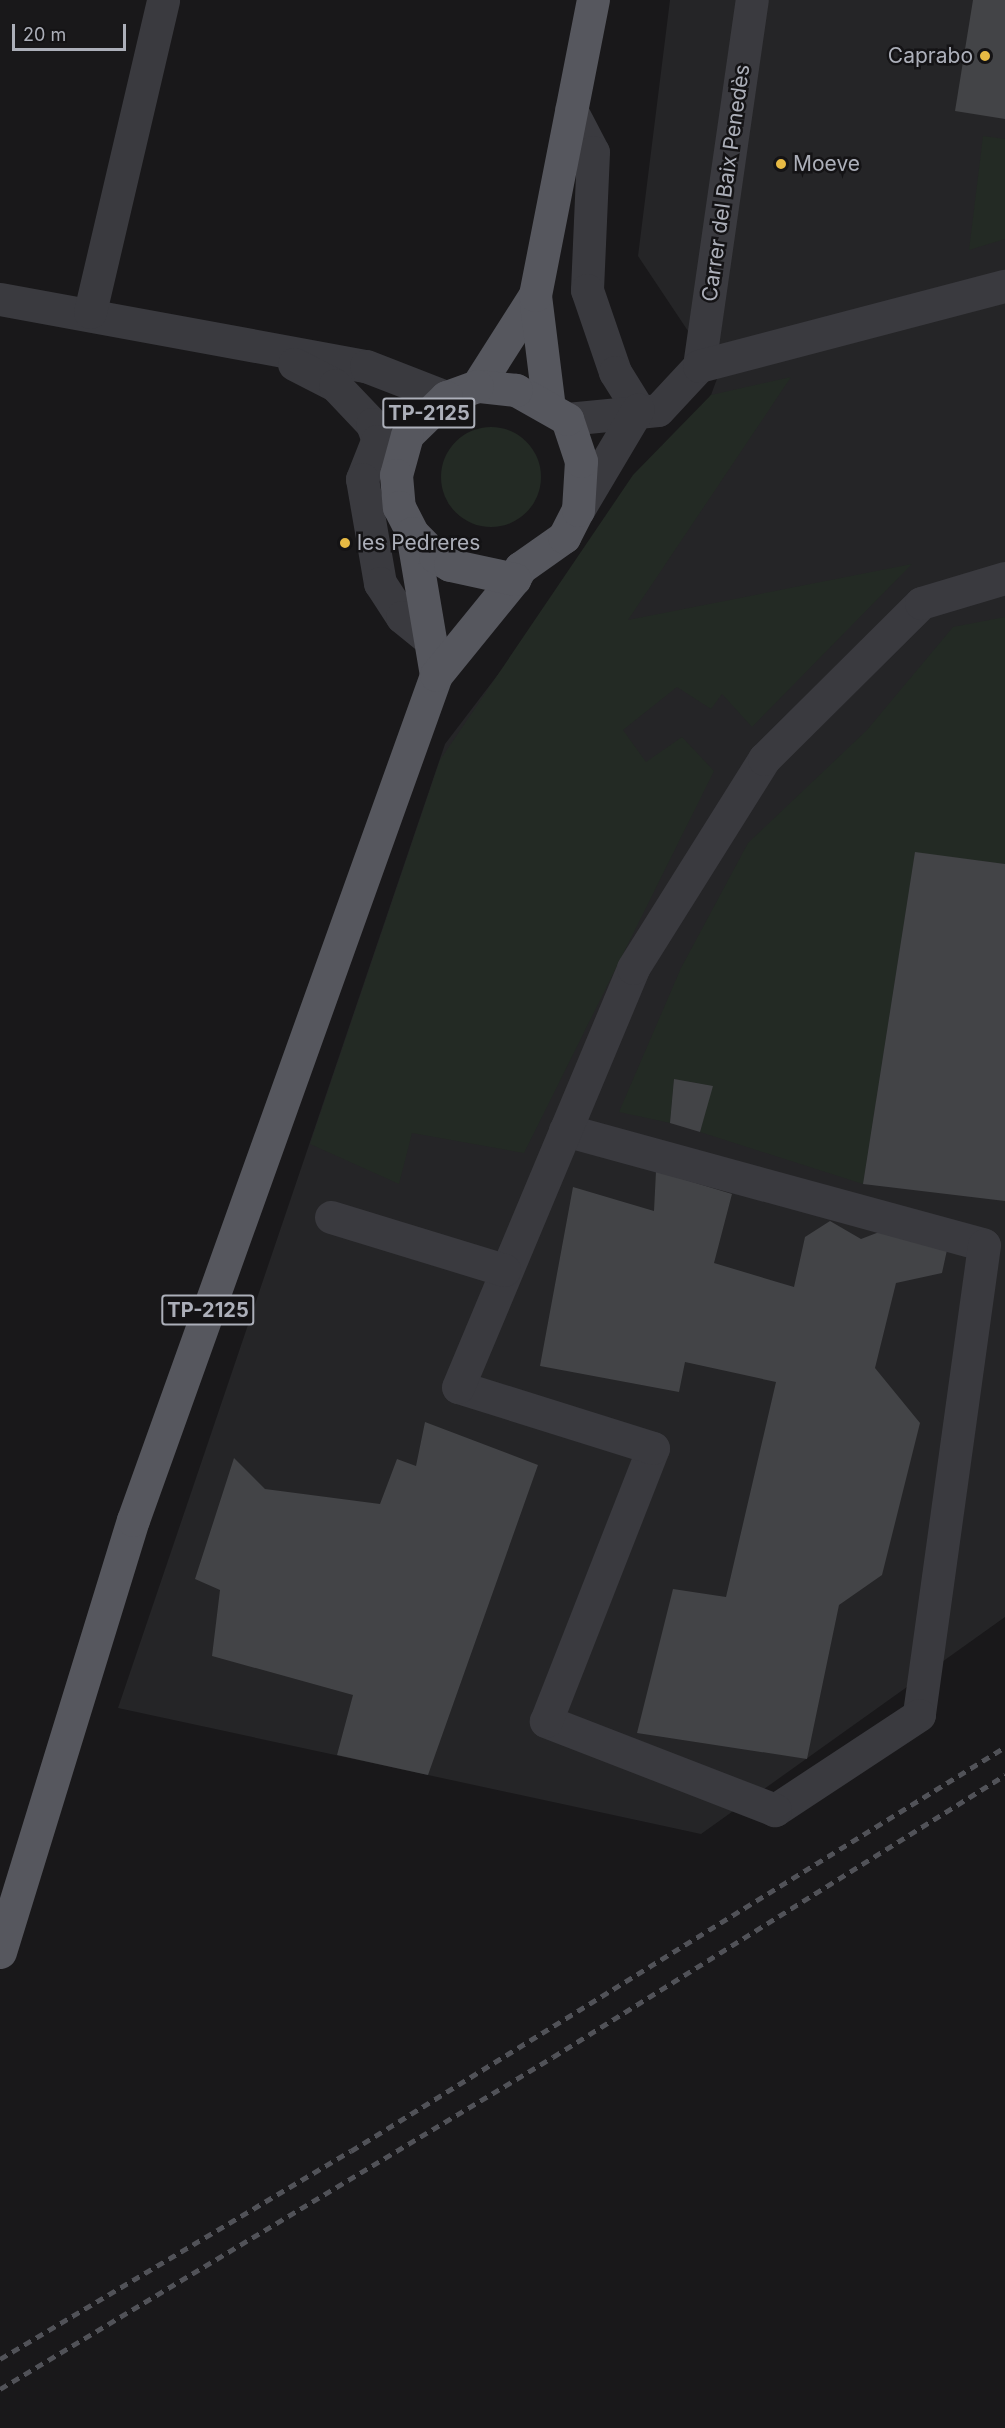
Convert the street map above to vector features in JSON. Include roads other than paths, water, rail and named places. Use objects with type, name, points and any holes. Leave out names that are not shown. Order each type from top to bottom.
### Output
[{"type":"main road","name":"TP-2125","points":[[477,386],[535,295],[593,0]]},
{"type":"main road","name":"TP-2125","points":[[0,1952],[133,1520],[435,675],[514,579],[520,568],[564,537],[578,510],[582,469],[558,413],[535,295]]},
{"type":"main road","name":"TP-2125","points":[[435,675],[412,533],[398,491],[396,475],[407,435],[446,397],[477,386],[516,390],[558,413]]},
{"type":"main road","points":[[412,533],[450,565],[514,579]]},
{"type":"street","points":[[90,312],[163,0]]},
{"type":"street","name":"Carrer del Baix Penedès","points":[[699,366],[752,0]]},
{"type":"street","points":[[571,110],[593,152],[587,290],[615,372],[638,409]]},
{"type":"street","points":[[0,285],[90,312]]},
{"type":"street","points":[[558,413],[658,410],[699,366],[1005,286]]},
{"type":"street","points":[[0,299],[90,312],[264,348],[366,366],[446,397]]},
{"type":"street","points":[[264,348],[335,385],[372,424],[398,491]]},
{"type":"street","points":[[578,510],[638,409]]},
{"type":"street","points":[[378,441],[362,479],[380,584],[402,617],[430,640]]},
{"type":"street","points":[[565,1130],[984,1245],[919,1715],[775,1810],[546,1721],[653,1448],[458,1387],[504,1270],[633,968],[764,759],[921,603],[1005,578]]},
{"type":"street","points":[[331,1217],[504,1270]]},
{"type":"railway","points":[[0,2359],[351,2151],[1005,1747]]},
{"type":"railway","points":[[0,2389],[553,2057],[1005,1775]]},
{"type":"place","name":"Caprabo","points":[[985,56]]},
{"type":"place","name":"Moeve","points":[[781,164]]},
{"type":"place","name":"les Pedreres","points":[[345,543]]}]
